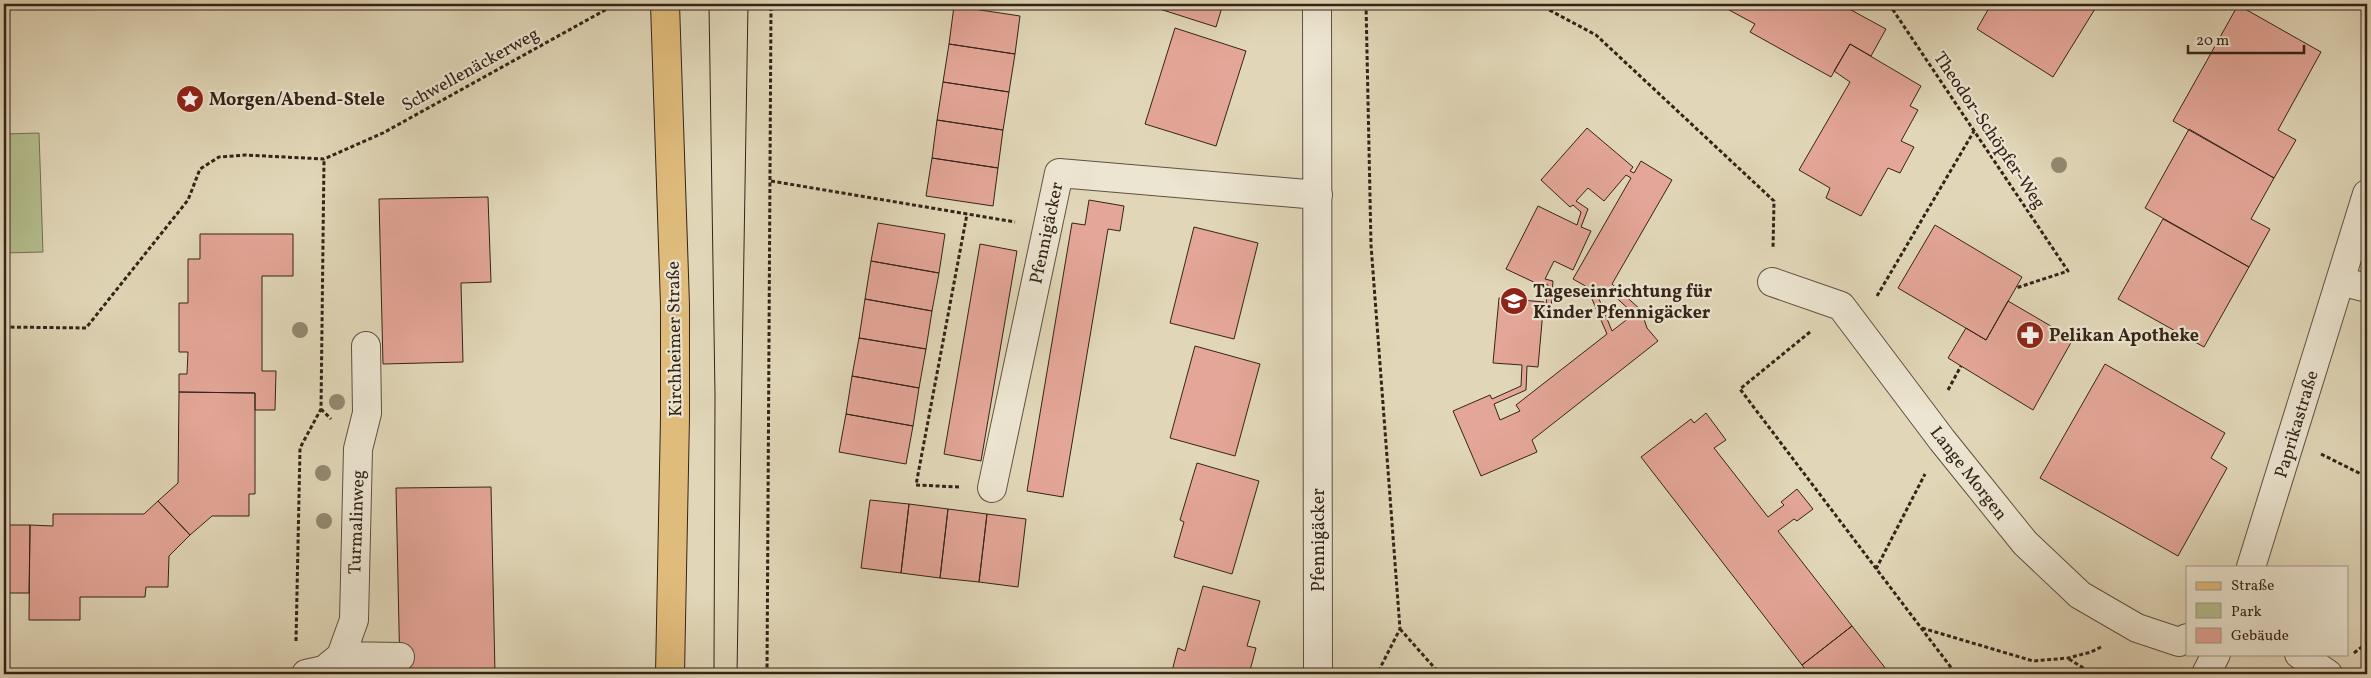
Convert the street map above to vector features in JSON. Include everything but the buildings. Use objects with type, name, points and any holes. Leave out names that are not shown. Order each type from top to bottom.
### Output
[{"type":"main road","name":"Kirchheimer Straße","points":[[665,4],[675,305],[676,417],[670,674]]},
{"type":"street","name":"Pfennigäcker","points":[[1317,4],[1318,674]]},
{"type":"street","name":"Pfennigäcker","points":[[992,488],[1059,173],[1318,195]]},
{"type":"street","name":"Paprikastraße","points":[[2251,566],[2367,194]]},
{"type":"street","points":[[2340,281],[2367,288]]},
{"type":"street","points":[[1772,282],[1841,306]]},
{"type":"street","name":"Lange Morgen","points":[[1841,306],[1942,440],[2025,543],[2080,595],[2137,628],[2180,642],[2186,639]]},
{"type":"street","name":"Turmalinweg","points":[[326,669],[354,620],[358,449],[368,413],[366,346]]},
{"type":"street","points":[[2206,674],[2215,656]]},
{"type":"street","points":[[2302,656],[2328,674]]},
{"type":"street","points":[[326,669],[400,657]]},
{"type":"path","name":"Schwellenäckerweg","points":[[4,327],[86,328],[188,200],[200,169],[220,157],[245,155],[324,159],[383,133],[616,4]]},
{"type":"path","points":[[767,674],[771,4]]},
{"type":"path","points":[[1366,4],[1371,245],[1400,629],[1377,674]]},
{"type":"path","points":[[1538,4],[1596,35],[1774,201],[1772,282]]},
{"type":"path","name":"Theodor-Schöpfer-Weg","points":[[1889,4],[2068,271],[2016,288]]},
{"type":"path","points":[[1893,11],[1898,4]]},
{"type":"path","points":[[1858,329],[1975,131]]},
{"type":"path","points":[[296,645],[300,448],[321,409],[324,159]]},
{"type":"path","points":[[771,181],[1048,227]]},
{"type":"path","points":[[967,214],[916,485],[992,488]]},
{"type":"path","points":[[1841,306],[1740,389],[1956,674]]},
{"type":"path","points":[[2291,439],[2367,477]]},
{"type":"path","points":[[1876,569],[1942,440]]},
{"type":"path","points":[[1920,627],[2033,661],[2068,658],[2092,652]]},
{"type":"path","points":[[1400,629],[1440,674]]},
{"type":"path","points":[[2068,658],[2093,674]]},
{"type":"green space","points":[[39,133],[43,252],[4,253],[4,134]]},
{"type":"tram line","points":[[709,4],[715,395],[714,674]]},
{"type":"tram line","points":[[737,674],[748,4]]},
{"type":"place","name":"Morgen/Abend-Stele","points":[[190,99]]},
{"type":"place","name":"Tageseinrichtung für Kinder Pfennigäcker","points":[[1514,301]]},
{"type":"place","name":"Pelikan Apotheke","points":[[2030,335]]}]
